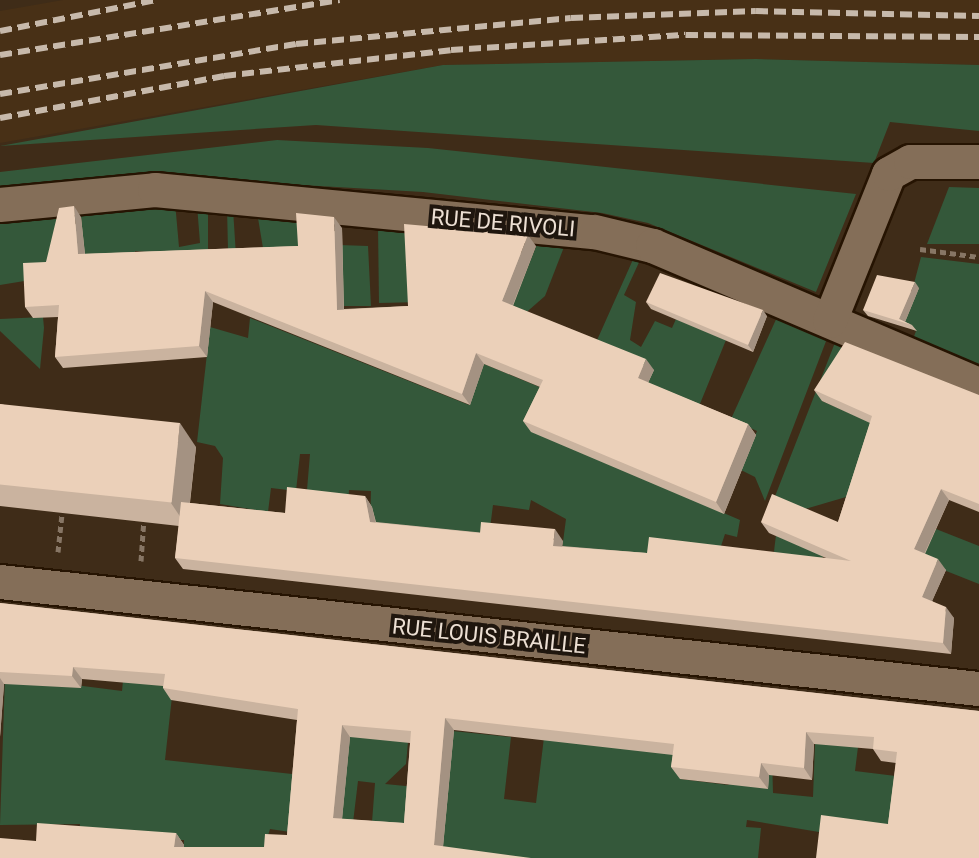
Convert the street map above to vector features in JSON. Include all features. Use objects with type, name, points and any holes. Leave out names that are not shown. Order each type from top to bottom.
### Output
[{"type":"street","points":[[830,321],[889,174],[911,162],[979,162]]},
{"type":"street","name":"RUE DE RIVOLI","points":[[0,205],[155,190],[595,232],[653,246],[979,385]]},
{"type":"street","name":"RUE LOUIS BRAILLE","points":[[0,582],[979,689]]},
{"type":"path","points":[[920,249],[979,257]]},
{"type":"path","points":[[59,541],[62,513]]},
{"type":"path","points":[[142,550],[144,522]]},
{"type":"shaded area","points":[[63,0],[979,0],[979,65],[756,59],[443,65],[0,143],[0,11]]},
{"type":"green space","points":[[756,59],[979,65],[979,131],[890,122],[874,163],[316,125],[0,146],[443,65]]},
{"type":"green space","points":[[277,140],[428,148],[856,194],[816,292],[648,223],[602,213],[423,192],[130,175],[0,191],[0,172]]},
{"type":"green space","points":[[949,187],[979,188],[979,244],[927,244]]},
{"type":"green space","points":[[175,202],[179,247],[200,243],[197,205],[208,207],[208,249],[228,250],[227,208],[233,209],[237,271],[179,254],[135,251],[134,263],[0,285],[0,214],[57,206],[83,242],[80,203]]},
{"type":"green space","points":[[257,212],[303,216],[305,252],[265,260]]},
{"type":"green space","points":[[378,226],[412,230],[464,301],[379,303]]},
{"type":"green space","points":[[537,244],[564,247],[545,296],[521,317],[510,312]]},
{"type":"green space","points":[[339,245],[368,246],[371,306],[331,306]]},
{"type":"green space","points":[[635,255],[641,258],[624,295],[636,302],[630,340],[641,347],[655,321],[672,328],[676,319],[726,340],[693,421],[594,347]]},
{"type":"green space","points":[[921,257],[979,264],[979,371],[912,342],[916,331],[903,325]]},
{"type":"green space","points":[[778,315],[828,336],[765,501],[755,477],[741,470],[757,431],[731,419]]},
{"type":"green space","points":[[43,317],[40,369],[0,331],[0,319]]},
{"type":"green space","points":[[250,318],[469,405],[484,364],[571,400],[612,465],[740,520],[737,537],[725,534],[719,552],[655,563],[561,557],[566,519],[531,500],[529,510],[493,505],[487,552],[370,525],[371,491],[349,490],[348,504],[306,502],[310,454],[300,454],[296,491],[271,488],[268,512],[220,504],[223,458],[215,446],[197,442],[210,327],[248,338]]},
{"type":"green space","points":[[836,340],[862,351],[822,401],[863,419],[877,413],[846,497],[795,512],[772,504]]},
{"type":"green space","points":[[936,529],[979,546],[979,584],[921,561]]},
{"type":"green space","points":[[776,535],[823,555],[820,575],[770,584]]},
{"type":"green space","points":[[128,628],[179,633],[165,760],[301,775],[343,800],[337,734],[408,742],[406,764],[385,784],[416,787],[409,835],[371,835],[375,783],[358,781],[352,831],[317,836],[270,829],[261,858],[183,858],[184,840],[79,838],[80,824],[0,825],[5,676],[122,691]]},
{"type":"green space","points":[[546,721],[682,756],[680,779],[728,785],[772,756],[773,793],[813,797],[815,744],[859,739],[855,771],[904,777],[938,797],[861,839],[747,820],[746,827],[761,828],[758,858],[422,858],[445,822],[443,730],[511,737],[504,799],[536,803]]},
{"type":"building","points":[[74,206],[78,254],[298,246],[296,213],[334,217],[337,310],[408,306],[404,224],[528,235],[502,301],[646,359],[638,378],[748,424],[716,502],[523,421],[543,380],[476,353],[462,394],[205,291],[199,346],[55,357],[59,305],[25,307],[23,263],[46,262],[59,208]]},
{"type":"building","points":[[660,273],[763,310],[748,345],[646,302]]},
{"type":"building","points":[[877,275],[915,282],[899,319],[912,325],[863,310]]},
{"type":"building","points":[[845,342],[979,395],[979,504],[941,489],[914,549],[938,559],[922,597],[946,607],[943,643],[175,558],[181,502],[285,513],[287,487],[365,496],[370,522],[480,533],[481,522],[555,529],[553,546],[647,553],[649,537],[851,561],[761,522],[772,494],[838,522],[872,416],[814,390]]},
{"type":"building","points":[[0,404],[180,423],[172,502],[0,484]]},
{"type":"building","points":[[0,603],[979,711],[979,858],[816,858],[821,815],[888,824],[897,752],[873,749],[874,737],[806,732],[804,768],[761,763],[759,777],[671,767],[674,744],[445,718],[434,845],[531,858],[0,858],[0,838],[36,841],[37,823],[176,833],[174,847],[264,847],[265,834],[287,835],[298,709],[163,688],[165,674],[73,667],[72,676],[0,672]],"holes":[[[342,725],[411,731],[404,823],[333,818]]]},
{"type":"railway","points":[[0,31],[157,0]]},
{"type":"railway","points":[[0,55],[340,0]]},
{"type":"railway","points":[[0,94],[296,44],[571,18],[756,11],[979,16]]},
{"type":"railway","points":[[0,118],[224,76],[451,50],[686,35],[979,37]]}]
